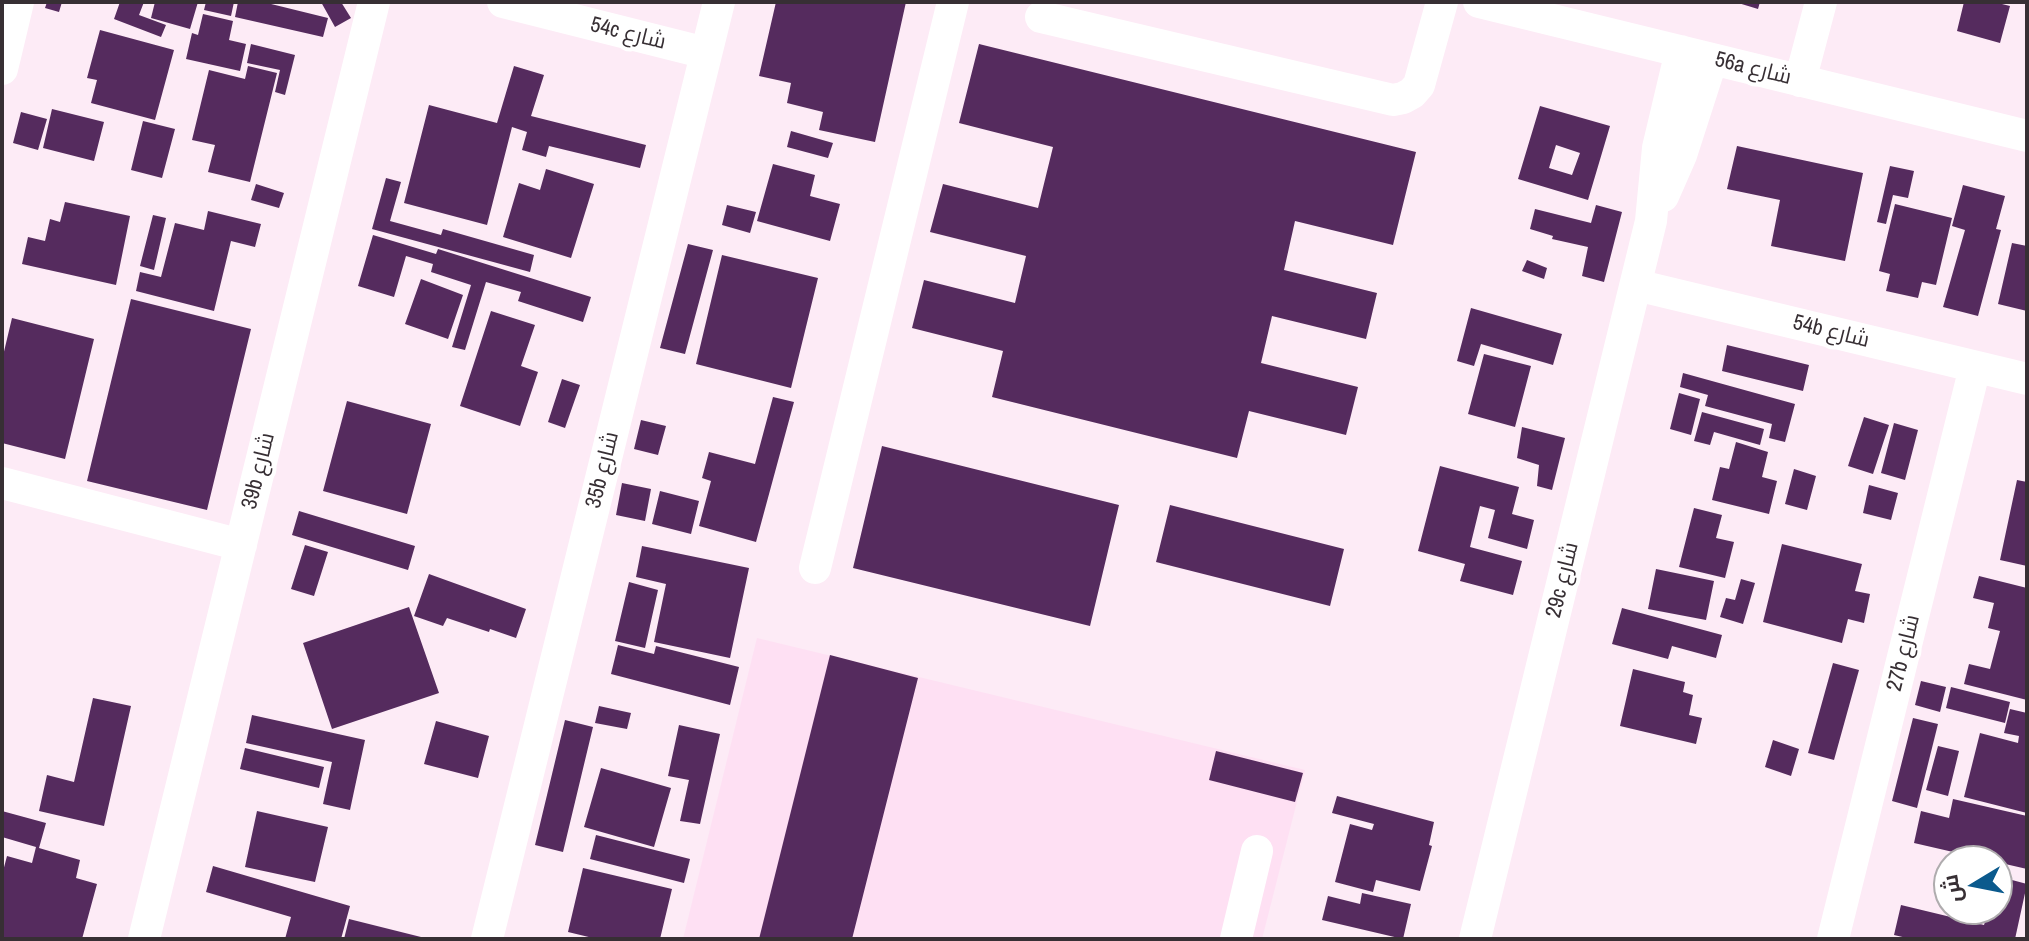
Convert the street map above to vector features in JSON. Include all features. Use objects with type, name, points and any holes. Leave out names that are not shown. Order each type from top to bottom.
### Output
[{"type":"street","points":[[2,69],[18,2]]},
{"type":"street","name":"39b شارع","points":[[144,939],[374,2]]},
{"type":"street","name":"54c شارع","points":[[503,2],[706,53]]},
{"type":"street","name":"35b شارع","points":[[487,939],[719,2]]},
{"type":"street","points":[[815,568],[953,2]]},
{"type":"street","points":[[1041,17],[1393,100],[1412,93],[1419,85],[1442,2]]},
{"type":"street","name":"56a شارع","points":[[1479,2],[2027,136]]},
{"type":"street","points":[[1800,81],[1821,2]]},
{"type":"street","name":"29c شارع","points":[[1475,939],[1651,221],[1658,148],[1681,51]]},
{"type":"street","name":"29c شارع","points":[[1651,221],[1681,155],[1712,59]]},
{"type":"street","name":"54b شارع","points":[[1636,285],[2027,379]]},
{"type":"street","name":"27b شارع","points":[[1837,938],[1975,367]]},
{"type":"street","points":[[2,483],[241,545]]},
{"type":"street","points":[[1236,939],[1257,851]]},
{"type":"shaded area","points":[[757,638],[1305,770],[1262,939],[683,939]]},
{"type":"building","points":[[47,2],[62,2],[59,12],[45,8]]},
{"type":"building","points":[[120,2],[144,2],[139,15],[166,25],[161,37],[114,19]]},
{"type":"building","points":[[155,2],[198,2],[190,29],[151,18]]},
{"type":"building","points":[[206,2],[234,2],[231,16],[204,10]]},
{"type":"building","points":[[238,2],[263,2],[328,18],[323,37],[235,17]]},
{"type":"building","points":[[321,2],[341,2],[351,18],[335,27]]},
{"type":"building","points":[[776,2],[906,2],[875,142],[819,130],[823,112],[787,103],[791,83],[759,76]]},
{"type":"building","points":[[1735,2],[1760,2],[1758,9]]},
{"type":"building","points":[[1964,2],[1994,2],[2010,6],[2000,43],[1957,31]]},
{"type":"building","points":[[203,14],[233,21],[229,40],[246,44],[240,71],[186,59],[192,33],[198,35]]},
{"type":"building","points":[[100,30],[174,50],[155,120],[91,103],[97,80],[87,78]]},
{"type":"building","points":[[251,44],[295,55],[285,95],[275,92],[280,70],[247,63]]},
{"type":"building","points":[[979,44],[1416,152],[1393,245],[1295,221],[1284,270],[1377,293],[1366,339],[1272,316],[1261,363],[1358,387],[1346,435],[1249,411],[1237,458],[992,397],[1003,351],[912,328],[924,280],[1015,303],[1026,256],[930,232],[943,184],[1038,208],[1053,147],[959,123]]},
{"type":"building","points":[[248,66],[277,73],[250,182],[208,172],[215,145],[192,140],[209,70],[245,79]]},
{"type":"building","points":[[514,66],[544,75],[531,116],[646,145],[640,168],[549,146],[546,157],[522,150],[527,132],[512,127],[487,225],[404,203],[429,105],[497,123]]},
{"type":"building","points":[[1540,106],[1610,126],[1588,200],[1518,179]],"holes":[[[1556,145],[1580,153],[1572,175],[1549,168]]]},
{"type":"building","points":[[52,109],[104,122],[94,161],[43,148]]},
{"type":"building","points":[[21,112],[47,119],[38,150],[13,143]]},
{"type":"building","points":[[143,121],[175,129],[162,178],[131,170]]},
{"type":"building","points":[[791,131],[833,143],[828,158],[787,147]]},
{"type":"building","points":[[1737,146],[1863,173],[1845,261],[1771,246],[1780,200],[1727,189]]},
{"type":"building","points":[[773,164],[815,175],[810,196],[840,204],[830,241],[757,221]]},
{"type":"building","points":[[1890,166],[1914,171],[1908,198],[1893,195],[1886,224],[1877,222]]},
{"type":"building","points":[[546,169],[594,184],[571,258],[503,237],[519,183],[540,190]]},
{"type":"building","points":[[386,178],[401,182],[390,221],[441,235],[443,229],[534,255],[530,272],[372,229]]},
{"type":"building","points":[[256,184],[284,193],[279,208],[251,200]]},
{"type":"building","points":[[1963,185],[2005,196],[1996,229],[2001,230],[1978,316],[1943,307],[1965,230],[1952,226]]},
{"type":"building","points":[[65,202],[130,216],[116,285],[22,264],[28,237],[45,241],[50,219],[60,222]]},
{"type":"building","points":[[1895,204],[1952,218],[1936,285],[1922,282],[1918,298],[1886,291],[1890,274],[1879,271]]},
{"type":"building","points":[[727,205],[756,212],[750,233],[722,225]]},
{"type":"building","points":[[1596,205],[1622,212],[1604,282],[1582,276],[1588,247],[1552,239],[1553,236],[1530,229],[1535,209],[1591,223]]},
{"type":"building","points":[[208,211],[261,224],[255,247],[231,241],[214,311],[136,291],[140,272],[161,277],[175,223],[204,230]]},
{"type":"building","points":[[153,215],[166,218],[154,270],[140,266]]},
{"type":"building","points":[[373,235],[436,254],[438,249],[591,297],[583,322],[518,301],[521,292],[486,282],[465,350],[452,347],[471,285],[431,272],[433,264],[406,256],[394,297],[358,286]]},
{"type":"building","points":[[2012,243],[2027,246],[2027,311],[1998,304]]},
{"type":"building","points":[[688,244],[713,250],[685,354],[660,348]]},
{"type":"building","points":[[722,255],[818,278],[791,388],[696,364]]},
{"type":"building","points":[[1527,260],[1547,268],[1544,279],[1522,271]]},
{"type":"building","points":[[421,279],[463,295],[448,339],[405,324]]},
{"type":"building","points":[[131,299],[251,329],[207,510],[87,481]]},
{"type":"building","points":[[1471,308],[1562,334],[1553,365],[1481,344],[1474,366],[1457,361]]},
{"type":"building","points":[[491,311],[535,325],[521,366],[538,372],[520,426],[460,406]]},
{"type":"building","points":[[12,318],[94,339],[65,459],[2,443],[2,360]]},
{"type":"building","points":[[1727,345],[1809,365],[1803,391],[1722,371]]},
{"type":"building","points":[[1484,354],[1531,366],[1515,427],[1468,414]]},
{"type":"building","points":[[1683,373],[1795,404],[1785,442],[1769,438],[1772,424],[1705,406],[1708,395],[1680,387]]},
{"type":"building","points":[[562,379],[580,385],[565,428],[548,422]]},
{"type":"building","points":[[1679,393],[1700,399],[1691,435],[1670,429]]},
{"type":"building","points":[[773,397],[794,402],[756,542],[699,526],[711,481],[702,478],[709,452],[755,464]]},
{"type":"building","points":[[347,401],[431,424],[407,514],[323,491]]},
{"type":"building","points":[[1702,412],[1764,429],[1760,445],[1714,432],[1710,445],[1694,441]]},
{"type":"building","points":[[1864,417],[1889,425],[1873,474],[1848,466]]},
{"type":"building","points":[[641,420],[666,426],[658,455],[634,449]]},
{"type":"building","points":[[1894,423],[1918,430],[1905,480],[1881,473]]},
{"type":"building","points":[[1522,427],[1565,438],[1552,490],[1537,486],[1539,465],[1517,458]]},
{"type":"building","points":[[1736,442],[1768,452],[1762,477],[1777,481],[1769,514],[1712,500],[1720,467],[1729,469]]},
{"type":"building","points":[[882,446],[1119,505],[1090,626],[853,568]]},
{"type":"building","points":[[1440,466],[1519,487],[1512,514],[1534,520],[1527,549],[1488,538],[1495,510],[1480,506],[1470,547],[1522,561],[1513,595],[1460,581],[1465,564],[1418,551]]},
{"type":"building","points":[[1794,469],[1816,476],[1807,510],[1785,504]]},
{"type":"building","points":[[2017,480],[2027,482],[2027,566],[2000,560]]},
{"type":"building","points":[[622,483],[651,489],[645,521],[616,515]]},
{"type":"building","points":[[1869,485],[1898,493],[1891,520],[1863,513]]},
{"type":"building","points":[[660,491],[699,501],[691,534],[652,524]]},
{"type":"building","points":[[1170,505],[1344,549],[1330,606],[1156,562]]},
{"type":"building","points":[[1694,508],[1722,515],[1716,538],[1734,542],[1725,578],[1679,567]]},
{"type":"building","points":[[299,511],[415,546],[408,570],[292,535]]},
{"type":"building","points":[[1782,544],[1862,564],[1855,591],[1870,594],[1864,623],[1848,619],[1842,643],[1763,622]]},
{"type":"building","points":[[305,545],[328,552],[314,596],[291,589]]},
{"type":"building","points":[[642,546],[749,568],[730,658],[654,642],[666,584],[636,577]]},
{"type":"building","points":[[1656,569],[1714,581],[1706,620],[1648,609]]},
{"type":"building","points":[[429,574],[526,609],[516,638],[447,618],[443,626],[414,616]]},
{"type":"building","points":[[1979,576],[2027,588],[2027,700],[1964,684],[1969,664],[1990,669],[2000,631],[1988,628],[1994,603],[1973,598]]},
{"type":"building","points":[[1741,579],[1755,583],[1743,624],[1720,617],[1726,598],[1735,600]]},
{"type":"building","points":[[629,582],[658,590],[645,648],[615,641]]},
{"type":"building","points":[[409,607],[439,693],[332,729],[303,643]]},
{"type":"building","points":[[1622,608],[1722,635],[1716,658],[1672,646],[1668,659],[1612,644]]},
{"type":"building","points":[[618,645],[654,654],[656,646],[739,667],[730,705],[611,674]]},
{"type":"building","points":[[830,655],[918,678],[852,939],[759,939]]},
{"type":"building","points":[[1833,663],[1859,670],[1834,760],[1808,753]]},
{"type":"building","points":[[1633,669],[1685,682],[1683,692],[1693,695],[1689,715],[1702,718],[1696,744],[1620,726]]},
{"type":"building","points":[[1921,681],[1946,687],[1940,712],[1915,705]]},
{"type":"building","points":[[1951,687],[2010,702],[2005,723],[1946,708]]},
{"type":"building","points":[[93,698],[131,706],[104,826],[39,811],[47,775],[74,782]]},
{"type":"building","points":[[599,706],[631,713],[627,729],[595,723]]},
{"type":"building","points":[[2010,709],[2027,713],[2027,813],[1964,797],[1980,733],[2018,743],[2019,736],[2004,733]]},
{"type":"building","points":[[252,715],[365,740],[350,810],[323,804],[332,762],[246,743]]},
{"type":"building","points":[[1913,718],[1938,724],[1917,808],[1892,801]]},
{"type":"building","points":[[565,720],[593,727],[563,852],[535,845]]},
{"type":"building","points":[[436,721],[489,736],[478,778],[424,764]]},
{"type":"building","points":[[679,725],[720,734],[700,824],[680,821],[689,780],[668,776]]},
{"type":"building","points":[[1773,740],[1799,749],[1791,776],[1765,767]]},
{"type":"building","points":[[1938,746],[1959,751],[1948,796],[1926,790]]},
{"type":"building","points":[[245,748],[324,767],[319,788],[240,769]]},
{"type":"building","points":[[1216,751],[1303,773],[1295,802],[1209,780]]},
{"type":"building","points":[[601,768],[671,788],[654,847],[584,827]]},
{"type":"building","points":[[1337,796],[1434,822],[1429,845],[1432,846],[1420,891],[1376,880],[1373,892],[1335,882],[1350,824],[1372,830],[1374,824],[1332,813]]},
{"type":"building","points":[[1953,799],[2027,816],[2027,869],[2013,866],[2013,845],[1933,847],[1914,843],[1921,811],[1949,818]]},
{"type":"building","points":[[2,811],[46,823],[39,848],[80,860],[76,878],[97,884],[82,939],[2,939],[2,875],[7,856],[32,863],[36,847],[2,837]]},
{"type":"building","points":[[257,811],[328,827],[315,882],[245,867]]},
{"type":"building","points":[[596,835],[690,859],[684,883],[590,859]]},
{"type":"building","points":[[213,866],[350,906],[341,939],[285,939],[291,917],[206,892]]},
{"type":"building","points":[[583,868],[672,889],[660,939],[597,939],[568,932]]},
{"type":"building","points":[[2013,880],[2027,884],[2015,939],[1911,939],[1894,935],[1901,905],[1933,913],[1933,925],[2013,925]]},
{"type":"building","points":[[1362,893],[1411,904],[1403,939],[1322,920],[1328,896],[1360,904]]},
{"type":"building","points":[[349,919],[425,938],[425,939],[344,939]]}]
